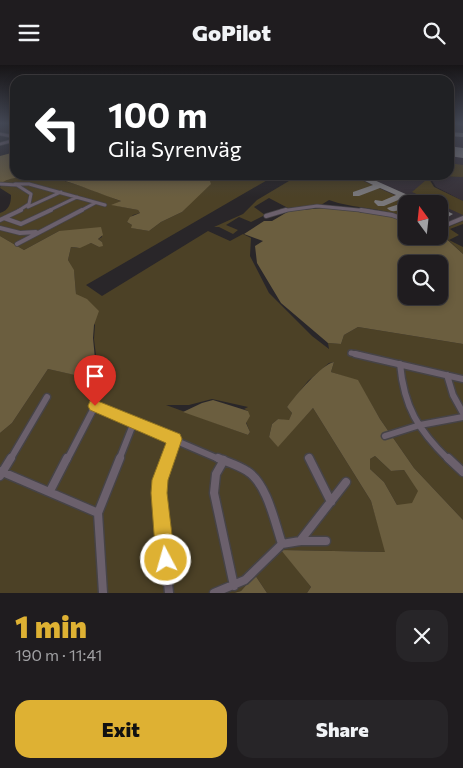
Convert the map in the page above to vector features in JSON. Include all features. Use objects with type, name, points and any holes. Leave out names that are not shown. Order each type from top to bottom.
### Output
[{"type":"street","points":[[0,184],[29,184],[105,205]]},
{"type":"street","points":[[15,184],[24,187],[31,194],[29,204],[23,210]]},
{"type":"street","points":[[2,219],[62,192]]},
{"type":"street","points":[[2,219],[21,224],[77,197]]},
{"type":"street","points":[[17,244],[95,203]]},
{"type":"street","points":[[266,215],[287,209],[334,205],[398,216]]},
{"type":"street","points":[[448,224],[463,218]]},
{"type":"street","points":[[0,228],[20,233],[39,232]]},
{"type":"street","points":[[351,353],[463,379]]},
{"type":"street","points":[[400,364],[404,395],[412,414],[440,449],[463,472]]},
{"type":"street","points":[[447,375],[453,395],[463,413]]},
{"type":"street","points":[[47,397],[1,473],[50,491],[98,513]]},
{"type":"street","points":[[50,491],[95,406],[248,471],[260,481],[266,493],[282,544]]},
{"type":"street","points":[[385,436],[420,425],[463,417]]},
{"type":"street","points":[[103,593],[98,513],[134,422]]},
{"type":"street","points":[[169,593],[159,493],[160,480],[175,439]]},
{"type":"street","points":[[310,458],[331,502]]},
{"type":"street","points":[[224,460],[216,474],[214,493],[234,586]]},
{"type":"street","points":[[300,541],[346,482]]},
{"type":"street","points":[[214,593],[245,580],[282,544],[300,541],[326,541]]},
{"type":"shaded area","points":[[454,148],[463,148],[463,201],[436,187],[432,180],[454,180],[454,177],[458,177],[454,177]]},
{"type":"shaded area","points":[[10,153],[10,179],[0,185],[0,156]]},
{"type":"shaded area","points":[[454,164],[463,165],[463,177],[454,177]]},
{"type":"shaded area","points":[[10,179],[59,180],[78,185],[121,201],[113,205],[138,210],[140,213],[133,215],[127,222],[132,225],[132,228],[149,231],[161,222],[182,212],[210,181],[208,180],[267,180],[86,285],[102,296],[208,231],[230,241],[243,234],[251,238],[250,256],[269,293],[312,336],[329,349],[328,343],[341,344],[344,335],[358,327],[463,344],[463,520],[414,468],[380,419],[358,381],[331,372],[334,362],[329,363],[308,381],[287,407],[292,413],[289,421],[278,419],[272,424],[269,437],[278,446],[313,408],[371,501],[386,552],[282,550],[311,587],[307,593],[267,593],[255,575],[241,591],[234,593],[0,593],[0,433],[12,423],[48,369],[99,380],[94,339],[95,325],[76,294],[74,271],[68,260],[71,247],[77,248],[91,243],[99,247],[102,242],[98,239],[102,237],[101,231],[59,231],[24,250],[0,236],[0,213],[10,204],[11,198],[11,195],[0,188],[2,181]],"holes":[[[212,399],[248,407],[244,409],[248,411],[246,422],[250,432],[248,435],[166,405],[189,405]]]},
{"type":"shaded area","points":[[63,180],[208,180],[211,184],[182,212],[161,222],[149,231],[131,228],[132,225],[127,222],[130,217],[140,213],[138,210],[111,205],[121,201]]},
{"type":"shaded area","points":[[291,180],[361,180],[398,197],[398,214],[329,200],[321,205],[288,208],[269,198],[254,207],[265,215],[251,222],[239,217],[226,225],[238,230],[233,234],[219,227],[214,227],[243,214],[257,200]]},
{"type":"shaded area","points":[[324,180],[430,180],[434,187],[463,201],[463,216],[448,223],[448,195],[398,195],[398,214]]},
{"type":"shaded area","points":[[426,180],[430,180],[434,187],[463,201],[463,215],[448,208],[448,195],[419,195],[412,192]]},
{"type":"shaded area","points":[[335,207],[398,219],[398,245],[448,245],[448,240],[463,254],[463,344],[358,327],[344,335],[341,344],[328,343],[281,303],[257,263],[255,246],[263,241],[244,234],[264,221],[272,221],[289,211]]},
{"type":"shaded area","points":[[463,221],[463,224],[450,229],[459,235],[449,240],[463,247],[463,254],[448,240],[448,227]]},
{"type":"shaded area","points":[[101,227],[103,235],[98,239],[102,242],[103,246],[99,247],[91,243],[80,248],[71,247],[68,260],[74,270],[76,294],[87,299],[99,311],[94,325],[93,338],[97,380],[48,369],[12,423],[0,433],[0,236],[24,250],[59,231]]},
{"type":"shaded area","points":[[334,362],[331,372],[358,380],[380,419],[414,468],[463,520],[463,593],[307,593],[311,587],[281,550],[385,552],[371,501],[313,408],[278,447],[269,437],[272,424],[278,419],[289,420],[292,413],[287,407],[309,381]],"holes":[[[375,456],[391,471],[404,470],[418,491],[412,503],[397,505],[384,482],[370,469],[370,459]]]},
{"type":"shaded area","points":[[213,400],[248,411],[250,416],[246,423],[250,432],[248,435],[183,412]]},
{"type":"shaded area","points":[[375,456],[391,471],[404,470],[419,491],[421,513],[397,505],[384,482],[370,469],[370,459]]},
{"type":"shaded area","points":[[255,575],[267,593],[234,593],[241,591]]},
{"type":"taxiway","points":[[369,180],[381,185]]},
{"type":"taxiway","points":[[356,194],[381,185]]},
{"type":"taxiway","points":[[381,185],[403,195]]},
{"type":"taxiway","points":[[378,202],[381,204],[398,197]]},
{"type":"taxiway","points":[[391,208],[398,208]]},
{"type":"runway","points":[[454,152],[463,153]]},
{"type":"route","points":[[95,406],[175,439],[160,480],[159,493],[166,560]]}]
